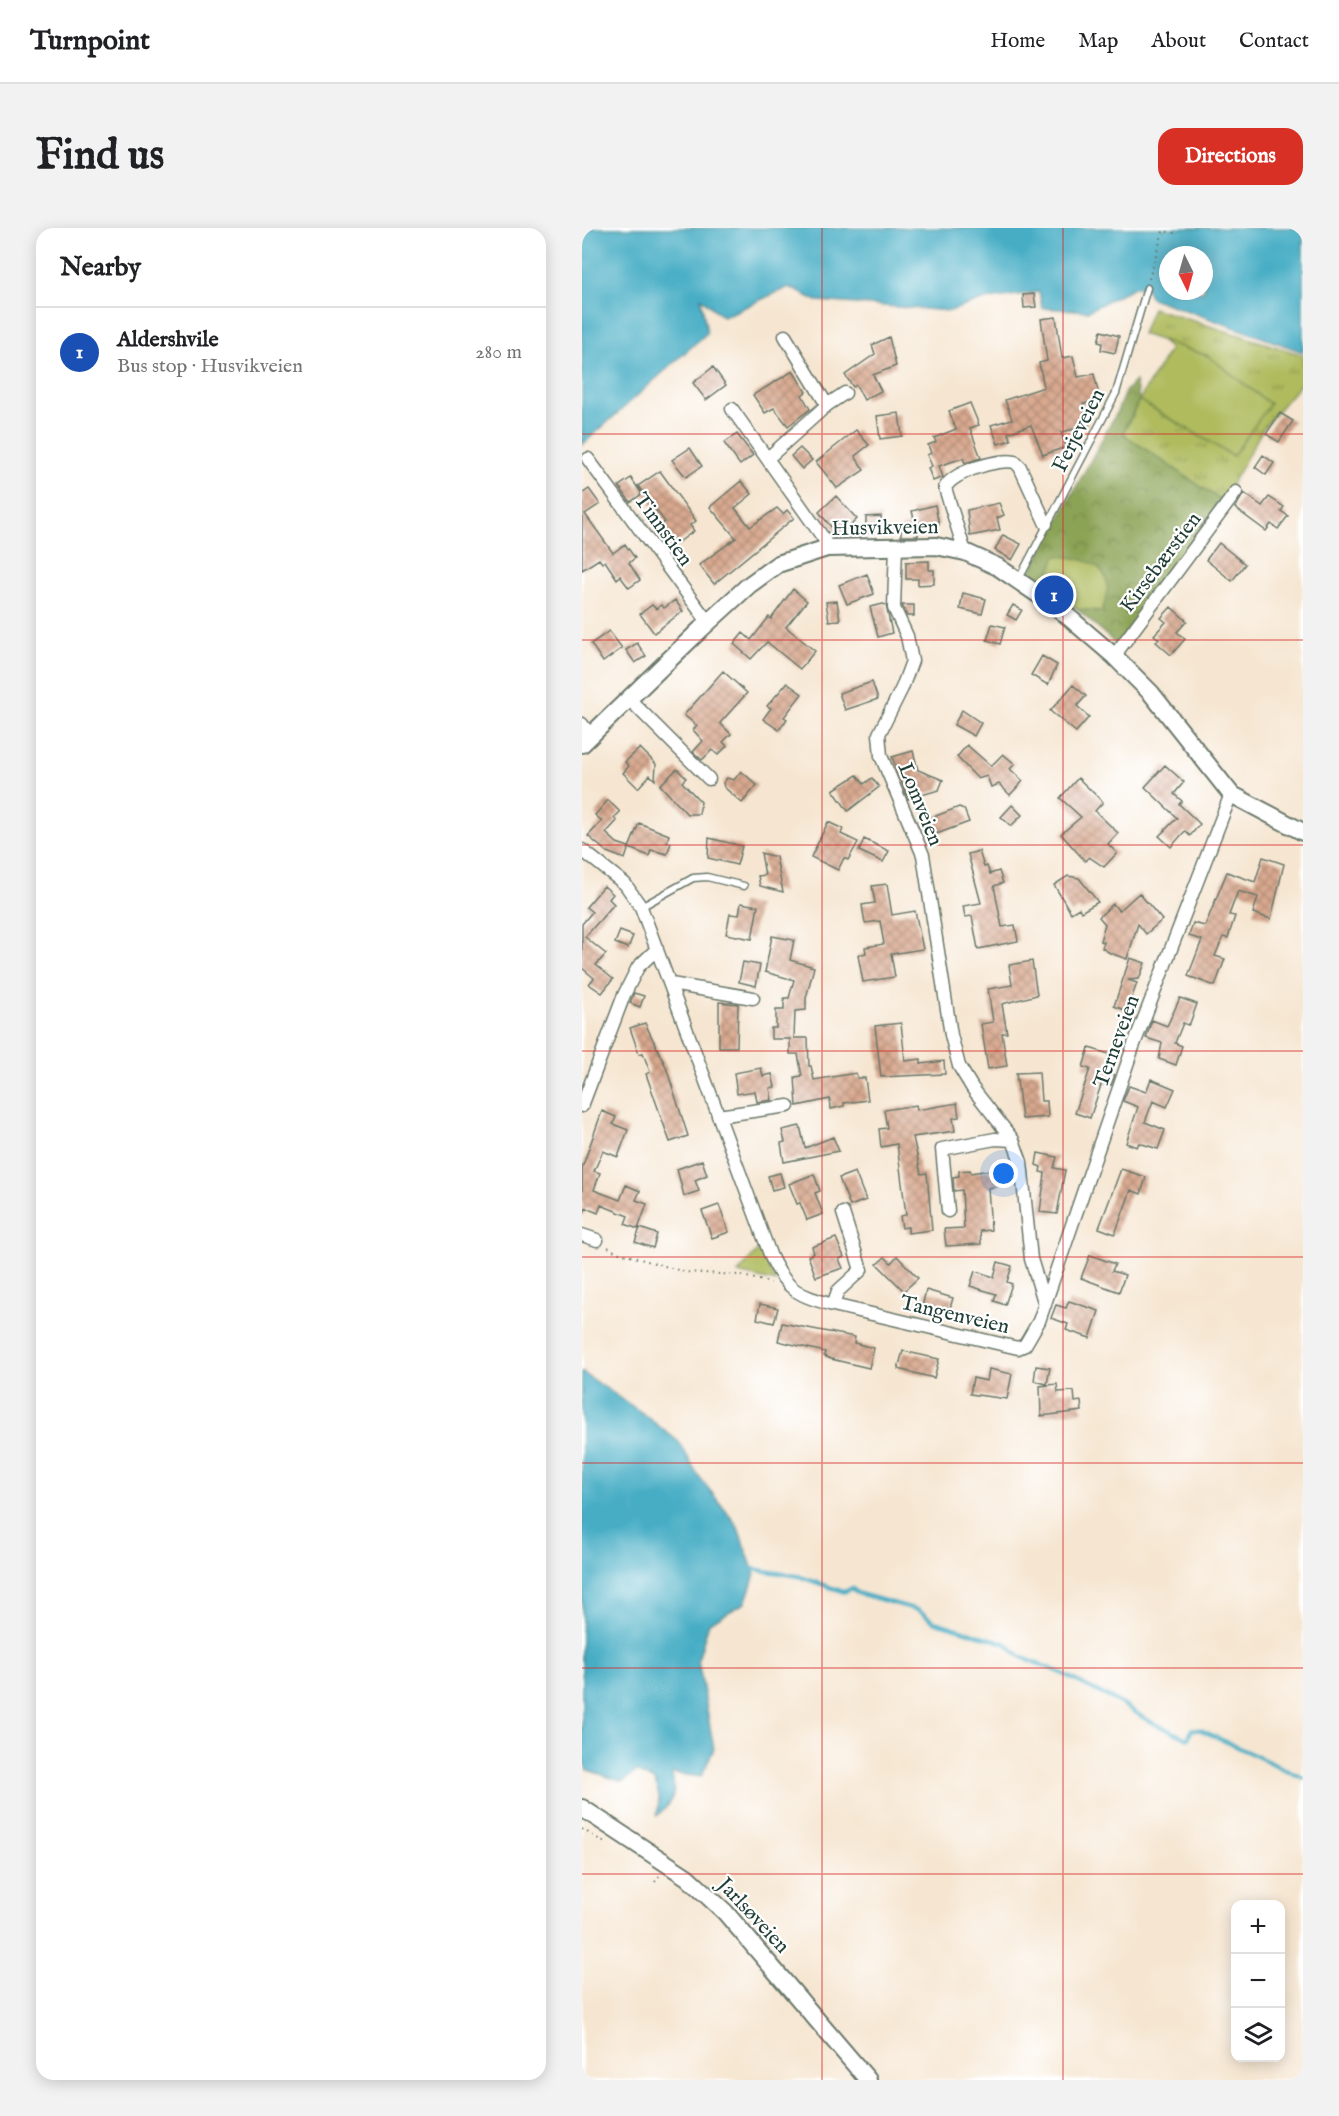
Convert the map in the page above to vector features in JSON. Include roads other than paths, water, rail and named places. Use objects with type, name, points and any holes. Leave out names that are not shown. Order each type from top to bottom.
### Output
[{"type":"main road","name":"Husvikveien","points":[[585,735],[629,699],[749,585],[778,564],[827,548],[936,546],[965,552],[1019,580],[1058,608],[1114,656],[1151,693],[1219,782],[1231,794],[1303,832]]},
{"type":"main road","name":"Jarlsøveien","points":[[582,1808],[687,1877],[725,1912],[868,2080]]},
{"type":"street","points":[[785,336],[828,405]]},
{"type":"street","points":[[768,458],[845,393]]},
{"type":"street","points":[[732,409],[824,539],[827,548]]},
{"type":"street","name":"Tinnstien","points":[[588,459],[708,622]]},
{"type":"street","points":[[965,552],[945,488],[948,481],[955,477],[998,461],[1016,462],[1020,467],[1046,524]]},
{"type":"street","name":"Kirsebærstien","points":[[1114,656],[1236,492]]},
{"type":"street","name":"Lomveien","points":[[896,545],[894,608],[907,636],[912,661],[902,688],[882,726],[879,741],[881,756],[923,855],[951,1035],[959,1066],[973,1089],[1013,1140],[1022,1162],[1031,1259],[1045,1305]]},
{"type":"street","points":[[629,699],[709,779]]},
{"type":"street","name":"Terneveien","points":[[1045,1305],[1133,1047],[1231,794]]},
{"type":"street","points":[[582,850],[625,885],[641,907],[718,1116],[788,1106]]},
{"type":"street","points":[[582,1106],[624,994],[638,967],[657,949]]},
{"type":"street","points":[[671,984],[753,998]]},
{"type":"street","name":"Tangenveien","points":[[718,1116],[771,1257],[785,1284],[803,1297],[1018,1348],[1025,1345],[1030,1338],[1045,1305]]},
{"type":"street","points":[[948,1211],[942,1149],[994,1139],[1013,1140]]},
{"type":"street","points":[[833,1305],[838,1291],[861,1270],[843,1214]]},
{"type":"street","points":[[582,1235],[597,1240]]},
{"type":"lane","name":"Ferjeveien","points":[[1019,580],[1046,524],[1116,393],[1147,288]]},
{"type":"lane","points":[[641,907],[693,878],[707,877],[744,886]]},
{"type":"water","points":[[582,228],[1303,228],[1303,352],[1151,298],[1146,288],[1134,287],[1088,311],[1042,308],[1039,292],[982,300],[950,311],[817,301],[789,287],[723,317],[701,298],[707,333],[582,445]]},
{"type":"water","points":[[582,1372],[641,1412],[679,1442],[698,1475],[737,1525],[755,1575],[745,1603],[709,1623],[698,1660],[714,1749],[701,1777],[672,1773],[674,1786],[672,1797],[657,1816],[659,1797],[655,1781],[636,1772],[623,1782],[587,1770],[582,1759]]},
{"type":"waterway","points":[[753,1569],[798,1576],[844,1592],[852,1588],[857,1593],[918,1610],[935,1622],[1005,1643],[1021,1657],[1059,1672],[1120,1703],[1149,1721],[1188,1739],[1192,1729],[1201,1730],[1303,1778]]},
{"type":"place","name":"Aldershvile","points":[[1054,595]]}]
